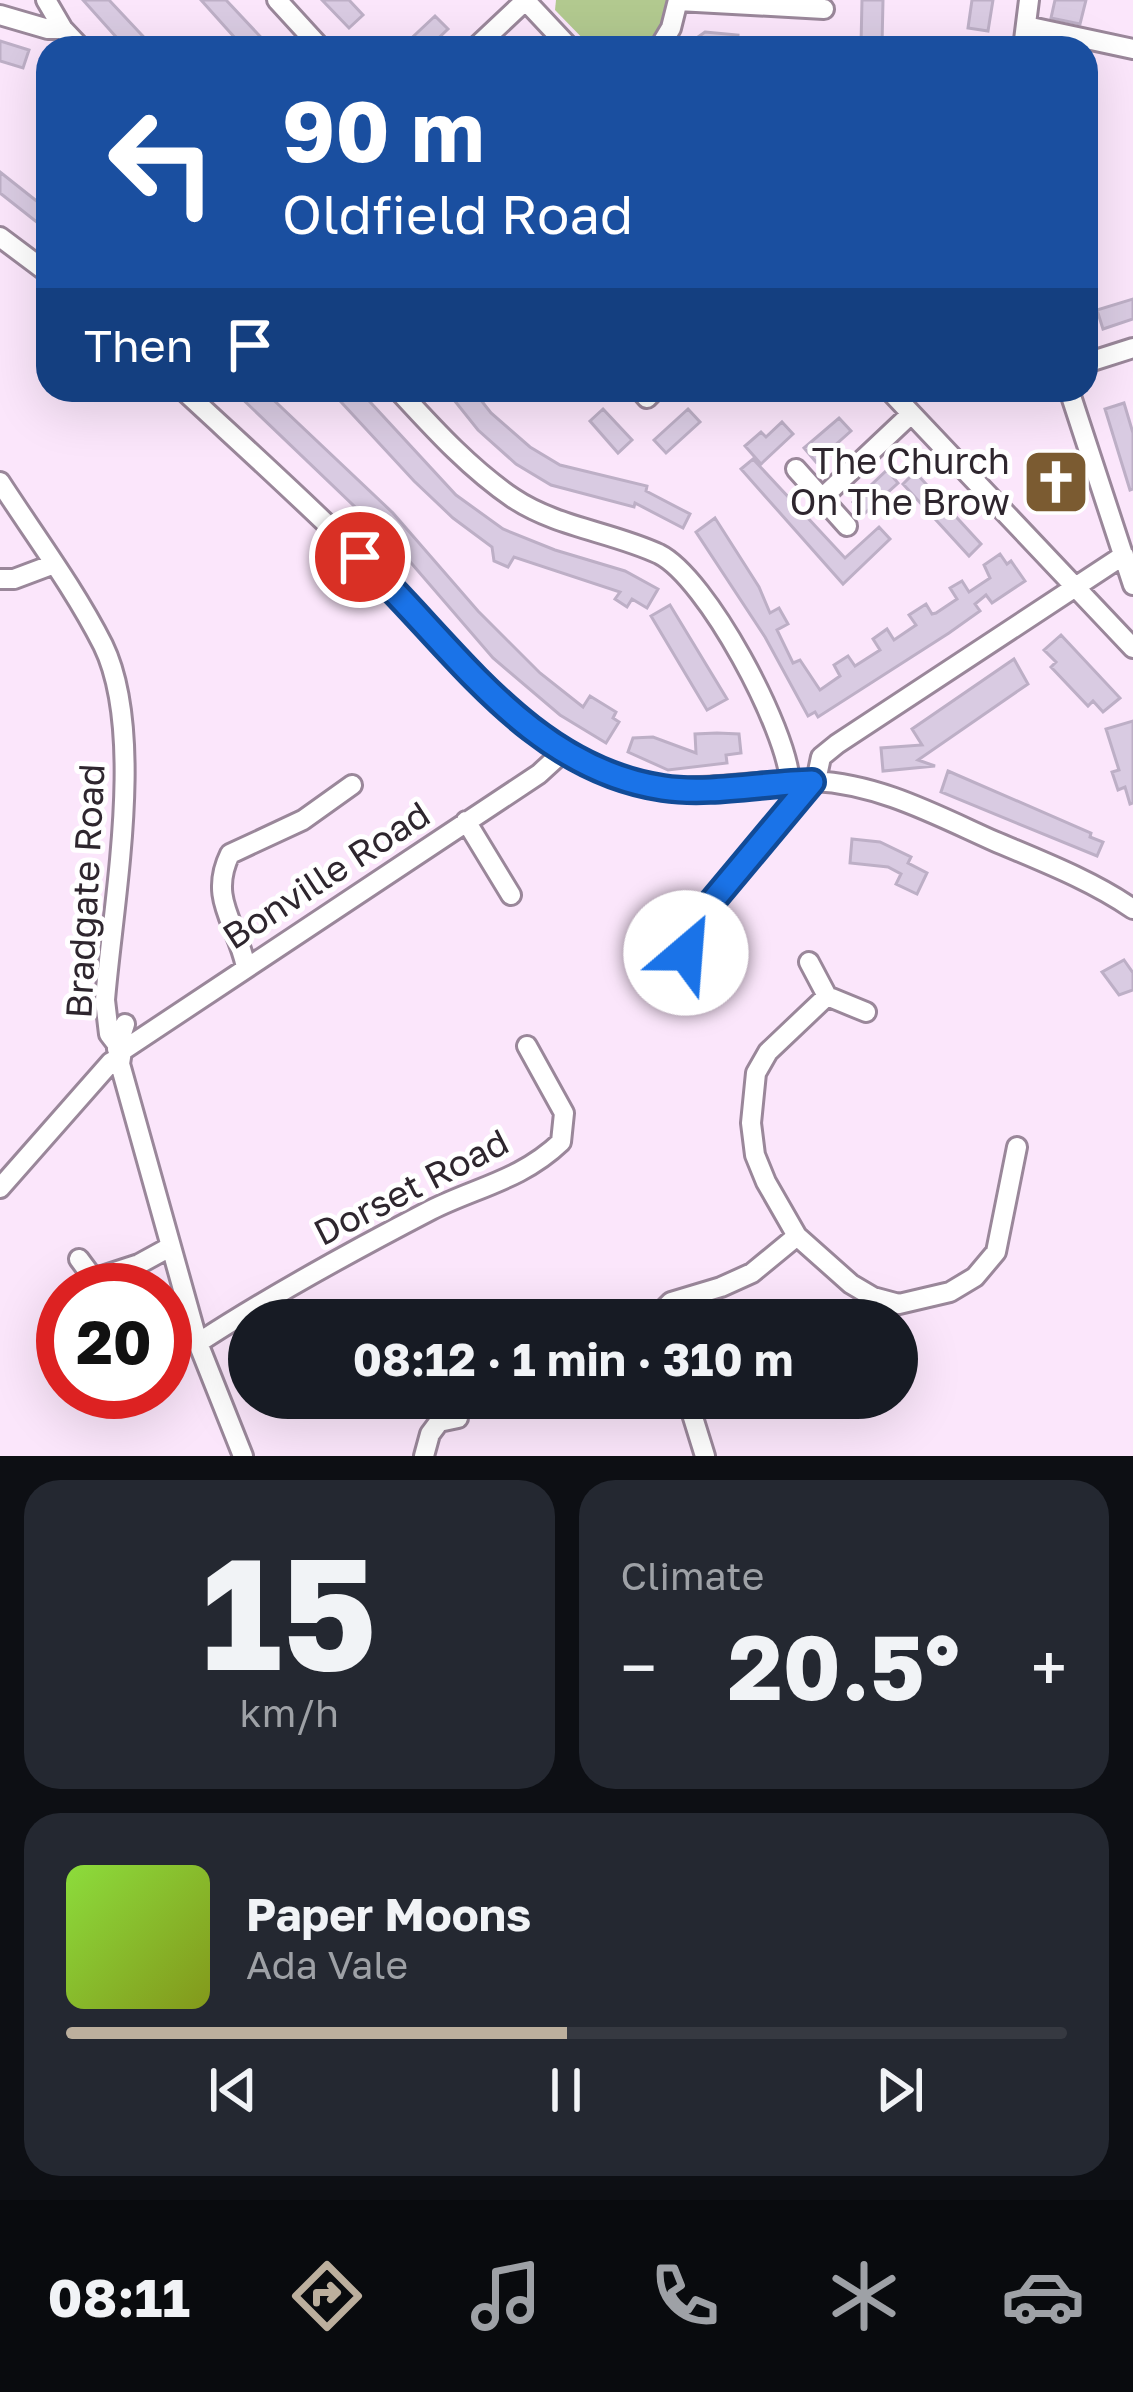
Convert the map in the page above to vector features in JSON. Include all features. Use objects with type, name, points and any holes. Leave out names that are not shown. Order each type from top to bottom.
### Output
[{"type":"street","points":[[46,0],[70,36]]},
{"type":"street","points":[[277,0],[310,36]]},
{"type":"street","points":[[488,36],[525,0],[559,36]]},
{"type":"street","points":[[1025,36],[1029,0]]},
{"type":"street","points":[[666,36],[678,1],[824,9]]},
{"type":"street","points":[[0,15],[48,29],[63,28]]},
{"type":"street","points":[[1026,26],[1073,36]]},
{"type":"street","points":[[1098,41],[1133,49]]},
{"type":"street","points":[[0,237],[36,264]]},
{"type":"street","points":[[1098,359],[1133,347]]},
{"type":"street","points":[[196,402],[391,586],[445,648],[514,715],[599,772],[665,788],[790,782],[866,788],[907,801],[1070,874],[1133,909]]},
{"type":"street","points":[[410,402],[471,464],[515,500],[661,555],[684,570],[705,596],[754,682],[786,760],[790,782]]},
{"type":"street","points":[[900,402],[1133,648]]},
{"type":"street","points":[[1073,402],[1133,585]]},
{"type":"street","points":[[822,498],[911,414]]},
{"type":"street","points":[[796,469],[847,526]]},
{"type":"street","name":"Bradgate Road","points":[[0,482],[104,647],[113,674],[127,753],[105,1000],[109,1034],[120,1052],[198,1343],[243,1456]]},
{"type":"street","points":[[686,953],[700,916],[814,782],[821,757],[1124,555]]},
{"type":"street","points":[[0,579],[14,579],[54,564]]},
{"type":"street","name":"Bonville Road","points":[[0,1188],[120,1052],[538,774],[564,751]]},
{"type":"street","points":[[246,967],[220,893],[221,874],[230,854],[303,820],[352,785]]},
{"type":"street","points":[[466,821],[511,895]]},
{"type":"street","points":[[809,962],[826,996],[866,1012]]},
{"type":"street","points":[[826,996],[768,1052],[756,1073],[752,1101],[755,1155],[797,1236],[851,1284],[899,1304],[950,1292],[975,1276],[996,1252],[1018,1144]]},
{"type":"street","points":[[120,1052],[124,1024]]},
{"type":"street","name":"Dorset Road","points":[[198,1343],[394,1230],[496,1186],[561,1142],[564,1113],[527,1046]]},
{"type":"street","points":[[679,1299],[752,1273],[797,1236]]},
{"type":"street","points":[[142,1263],[170,1247]]},
{"type":"street","points":[[79,1259],[82,1263]]},
{"type":"street","points":[[424,1456],[439,1422],[453,1419]]},
{"type":"street","points":[[694,1419],[705,1456]]},
{"type":"green space","points":[[556,0],[676,0],[661,36],[580,36],[555,10]]},
{"type":"building","points":[[83,0],[109,0],[143,36],[115,36]]},
{"type":"building","points":[[201,0],[226,0],[260,36],[233,36]]},
{"type":"building","points":[[322,0],[349,0],[363,15],[349,28]]},
{"type":"building","points":[[862,0],[883,0],[882,36],[861,36]]},
{"type":"building","points":[[972,0],[993,0],[988,31],[968,28]]},
{"type":"building","points":[[1055,0],[1086,0],[1080,24],[1051,18]]},
{"type":"building","points":[[435,16],[448,29],[441,36],[414,36]]},
{"type":"building","points":[[705,32],[738,35],[738,36],[699,36]]},
{"type":"building","points":[[0,41],[29,50],[23,68],[0,61]]},
{"type":"building","points":[[0,172],[36,200],[36,222],[0,193]]},
{"type":"building","points":[[1133,299],[1133,319],[1103,329],[1098,310]]},
{"type":"building","points":[[246,402],[276,402],[393,513],[478,611],[540,673],[583,707],[590,696],[616,712],[613,718],[619,722],[606,743],[560,715],[493,658],[400,550]]},
{"type":"building","points":[[341,402],[370,402],[456,495],[503,529],[625,571],[658,589],[647,608],[632,599],[627,607],[615,599],[620,592],[514,557],[508,567],[494,561],[492,547],[414,481]]},
{"type":"building","points":[[456,402],[482,402],[530,447],[560,465],[647,486],[646,491],[690,514],[683,528],[635,503],[634,507],[551,485],[516,464]]},
{"type":"building","points":[[1124,403],[1133,433],[1130,490],[1105,409]]},
{"type":"building","points":[[603,409],[632,440],[618,453],[590,421]]},
{"type":"building","points":[[688,409],[700,422],[666,453],[654,440]]},
{"type":"building","points":[[839,418],[851,431],[816,462],[804,448]]},
{"type":"building","points":[[782,422],[793,434],[761,464],[745,446],[761,432],[766,437]]},
{"type":"building","points":[[753,459],[845,558],[879,527],[890,539],[843,584],[741,469]]},
{"type":"building","points":[[887,470],[898,483],[864,514],[853,502]]},
{"type":"building","points":[[915,472],[981,544],[969,556],[903,484]]},
{"type":"building","points":[[715,518],[770,613],[779,608],[788,624],[777,630],[793,663],[800,660],[820,690],[840,676],[834,665],[848,656],[855,666],[880,650],[873,639],[887,629],[894,640],[916,625],[909,615],[926,604],[936,613],[957,599],[950,588],[962,581],[969,592],[990,578],[984,565],[1000,554],[1025,581],[992,603],[986,595],[975,604],[980,611],[949,633],[818,717],[815,712],[808,716],[765,637],[696,532]]},
{"type":"building","points":[[670,605],[727,699],[707,710],[651,616]]},
{"type":"building","points":[[1061,635],[1120,698],[1103,712],[1093,701],[1088,706],[1051,667],[1056,662],[1044,650]]},
{"type":"building","points":[[1014,659],[1028,684],[918,760],[935,766],[883,771],[881,748],[922,745],[912,729]]},
{"type":"building","points":[[1133,721],[1130,804],[1125,787],[1118,790],[1112,772],[1119,770],[1106,729]]},
{"type":"building","points":[[695,734],[739,734],[741,753],[726,755],[727,763],[668,770],[628,752],[633,738],[653,737],[696,753]]},
{"type":"building","points":[[948,771],[1091,833],[1090,837],[1103,842],[1097,856],[941,792]]},
{"type":"building","points":[[852,839],[880,842],[911,857],[908,863],[927,873],[917,894],[896,884],[901,874],[888,867],[850,863]]},
{"type":"building","points":[[1124,960],[1133,973],[1133,990],[1119,995],[1102,972]]},
{"type":"place","name":"The Church On The Brow","points":[[1056,482]]},
{"type":"route","points":[[360,557],[514,715],[599,772],[686,789],[812,782],[700,916],[686,953]]}]
